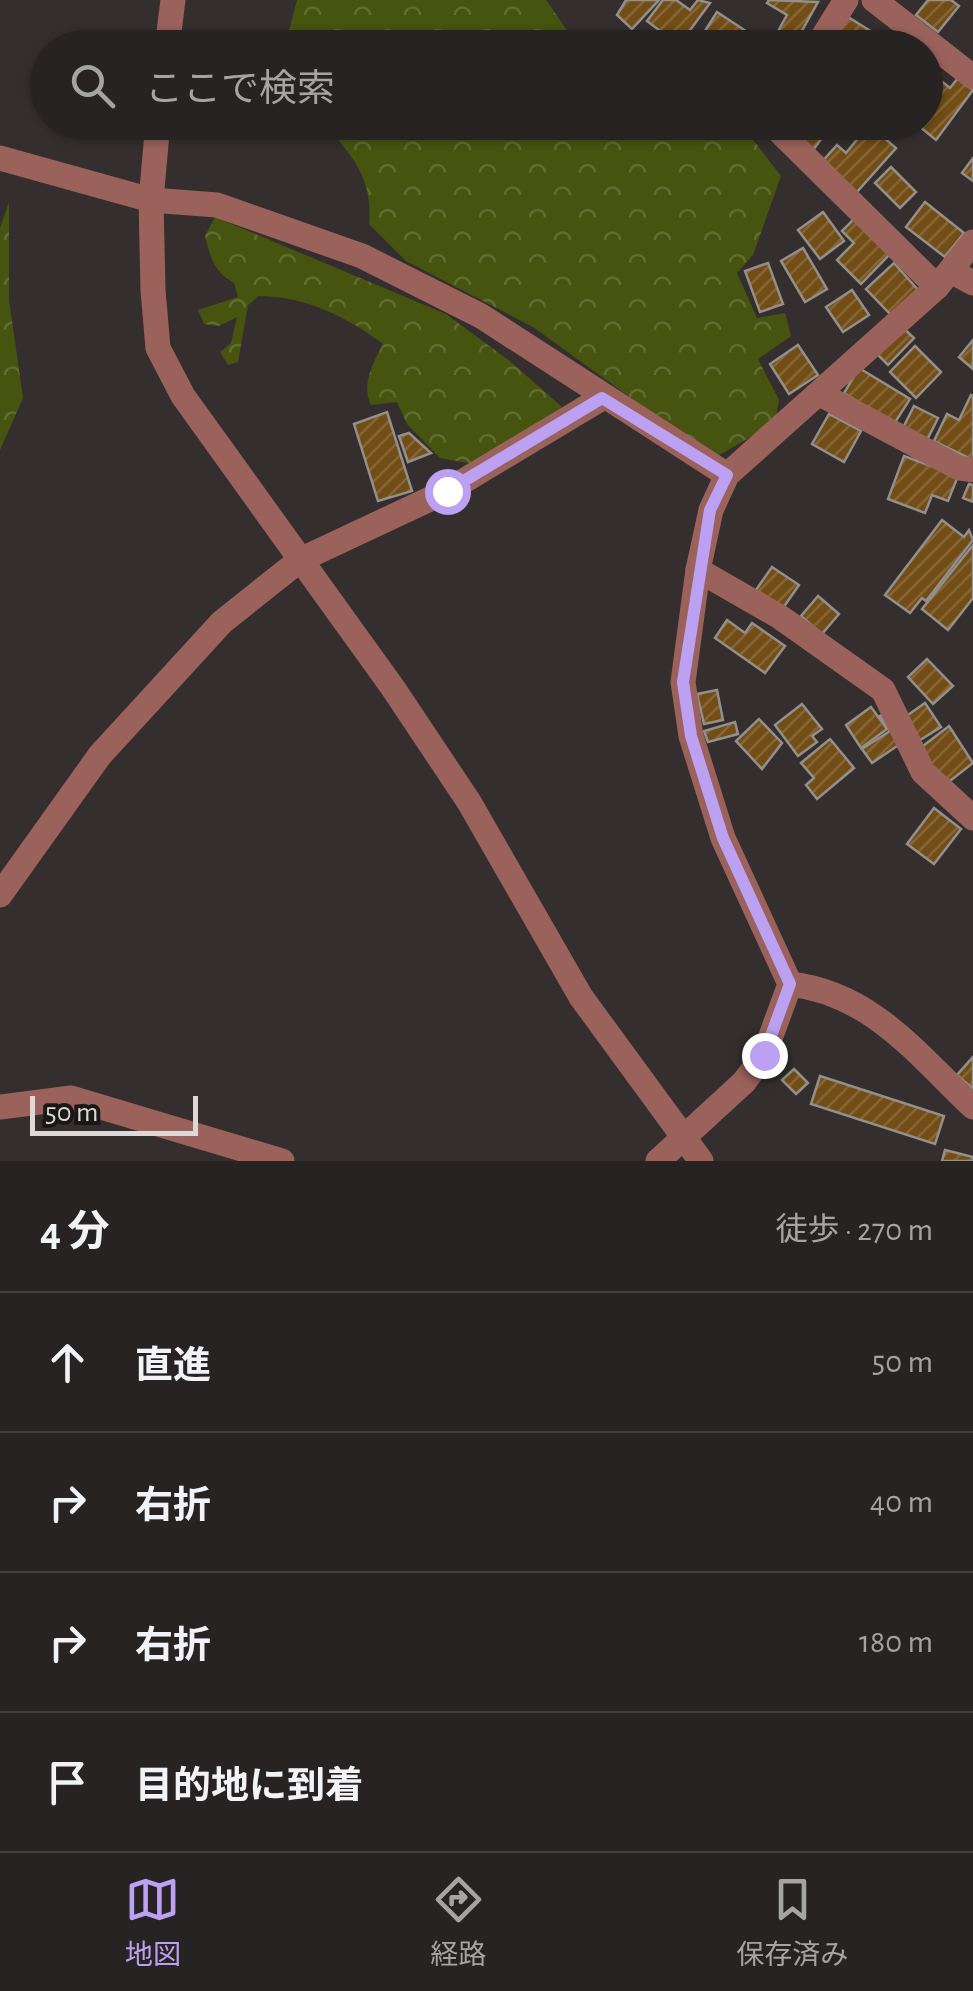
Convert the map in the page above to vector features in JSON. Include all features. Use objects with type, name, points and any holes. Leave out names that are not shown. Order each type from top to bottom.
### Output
[{"type":"street","points":[[169,30],[173,0]]},
{"type":"street","points":[[827,30],[846,0]]},
{"type":"street","points":[[874,0],[913,30]]},
{"type":"street","points":[[943,54],[973,77]]},
{"type":"street","points":[[156,140],[151,200],[158,348],[184,396],[469,802],[580,997],[701,1161]]},
{"type":"street","points":[[791,140],[954,280]]},
{"type":"street","points":[[0,158],[151,200],[217,205],[362,256],[481,316],[602,398],[727,475]]},
{"type":"street","points":[[658,1161],[744,1082],[764,1055],[790,984],[723,838],[691,736],[683,682],[710,510],[727,475],[820,394],[856,356],[954,280],[973,242]]},
{"type":"street","points":[[820,394],[973,470]]},
{"type":"street","points":[[0,895],[100,755],[222,622],[300,560],[447,491],[602,398]]},
{"type":"street","points":[[698,570],[780,617],[883,690],[923,772],[973,818]]},
{"type":"street","points":[[790,984],[822,988],[888,1023],[973,1107]]},
{"type":"street","points":[[0,1107],[71,1098],[282,1161]]},
{"type":"green space","points":[[297,0],[546,0],[567,30],[289,30]]},
{"type":"green space","points":[[338,140],[753,140],[781,176],[753,255],[737,273],[757,318],[785,313],[791,336],[758,359],[779,400],[775,423],[714,458],[533,327],[406,261],[369,224],[364,180]]},
{"type":"green space","points":[[9,202],[9,300],[23,398],[0,450],[0,228]]},
{"type":"green space","points":[[215,217],[446,314],[511,362],[562,407],[474,464],[440,458],[407,424],[397,402],[371,405],[368,382],[383,344],[325,310],[276,297],[259,296],[248,305],[238,362],[228,365],[220,352],[231,343],[237,317],[219,326],[204,324],[198,310],[238,297],[234,283],[217,269],[209,251],[205,236]]},
{"type":"building","points":[[626,0],[659,0],[632,29],[617,15]]},
{"type":"building","points":[[663,0],[676,0],[690,10],[698,0],[710,3],[690,30],[659,30],[647,21]]},
{"type":"building","points":[[928,0],[951,0],[959,6],[940,30],[916,15]]},
{"type":"building","points":[[818,2],[802,30],[779,30],[787,15],[767,3]]},
{"type":"building","points":[[717,12],[744,30],[706,30]]},
{"type":"building","points":[[848,17],[869,30],[840,30]]},
{"type":"building","points":[[958,78],[973,90],[943,131],[943,82],[950,88]]},
{"type":"building","points":[[800,140],[820,140],[813,150]]},
{"type":"building","points":[[857,140],[887,140],[896,148],[856,193],[821,163],[837,145],[846,153]]},
{"type":"building","points":[[973,158],[973,181],[962,173]]},
{"type":"building","points":[[891,167],[916,192],[900,208],[875,183]]},
{"type":"building","points":[[925,202],[964,233],[945,257],[906,227]]},
{"type":"building","points":[[823,212],[844,241],[820,259],[798,230]]},
{"type":"building","points":[[854,219],[890,254],[861,284],[837,260],[854,243],[842,231]]},
{"type":"building","points":[[803,248],[827,289],[805,302],[781,261]]},
{"type":"building","points":[[768,263],[783,304],[760,312],[745,271]]},
{"type":"building","points":[[894,263],[919,291],[892,316],[866,289]]},
{"type":"building","points":[[852,290],[869,315],[843,332],[826,307]]},
{"type":"building","points":[[901,326],[914,338],[888,365],[875,352]]},
{"type":"building","points":[[973,340],[973,369],[959,357]]},
{"type":"building","points":[[798,345],[818,375],[789,394],[770,364]]},
{"type":"building","points":[[915,346],[941,372],[916,398],[890,372]]},
{"type":"building","points":[[859,368],[910,399],[894,424],[844,393]]},
{"type":"building","points":[[971,395],[973,460],[934,441],[947,414],[959,420]]},
{"type":"building","points":[[914,406],[938,418],[926,442],[902,430]]},
{"type":"building","points":[[387,412],[412,491],[378,501],[354,424]]},
{"type":"building","points":[[829,414],[861,431],[844,462],[812,444]]},
{"type":"building","points":[[409,433],[431,453],[408,462],[399,436]]},
{"type":"building","points":[[904,456],[958,476],[948,501],[932,495],[925,513],[888,499]]},
{"type":"building","points":[[969,484],[973,485],[973,502],[963,498]]},
{"type":"building","points":[[942,520],[964,537],[969,530],[973,540],[926,601],[922,598],[910,613],[885,595]]},
{"type":"building","points":[[973,545],[973,598],[948,630],[922,609]]},
{"type":"building","points":[[772,567],[799,585],[783,608],[756,590]]},
{"type":"building","points":[[818,596],[839,614],[822,634],[801,616]]},
{"type":"building","points":[[727,620],[745,633],[752,623],[785,646],[765,673],[715,638]]},
{"type":"building","points":[[927,659],[953,686],[933,704],[908,677]]},
{"type":"building","points":[[717,690],[723,720],[704,724],[697,694]]},
{"type":"building","points":[[925,703],[941,727],[920,740],[905,717]]},
{"type":"building","points":[[802,704],[822,729],[812,736],[817,742],[798,756],[775,725]]},
{"type":"building","points":[[871,707],[887,729],[861,748],[846,725]]},
{"type":"building","points":[[887,712],[906,740],[872,763],[862,749],[890,731],[880,716]]},
{"type":"building","points":[[759,719],[782,743],[762,769],[736,741]]},
{"type":"building","points":[[735,722],[738,734],[708,742],[704,731]]},
{"type":"building","points":[[949,726],[973,763],[946,784],[919,749]]},
{"type":"building","points":[[830,739],[854,768],[817,799],[806,785],[814,778],[801,763]]},
{"type":"building","points":[[934,808],[961,829],[934,864],[907,844]]},
{"type":"building","points":[[973,1057],[973,1089],[957,1075]]},
{"type":"building","points":[[794,1069],[808,1083],[796,1094],[782,1080]]},
{"type":"building","points":[[820,1076],[944,1116],[935,1144],[811,1104]]},
{"type":"building","points":[[945,1150],[973,1157],[973,1161],[942,1161]]},
{"type":"route","points":[[447,491],[602,398],[727,475],[710,510],[683,682],[691,736],[723,838],[790,984],[764,1055]]}]
